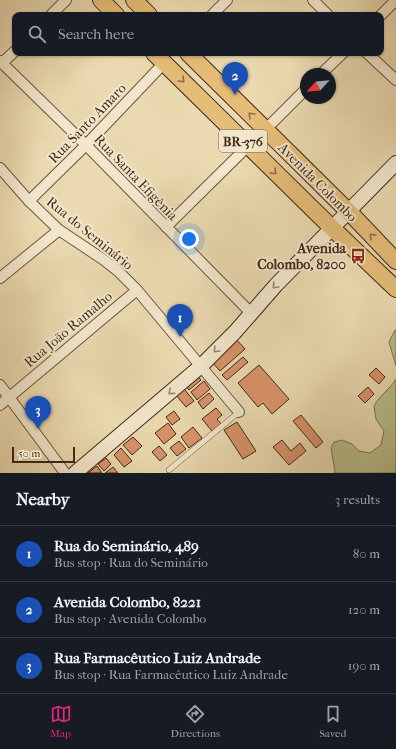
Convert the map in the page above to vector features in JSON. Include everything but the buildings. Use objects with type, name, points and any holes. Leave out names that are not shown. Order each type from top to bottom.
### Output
[{"type":"main road","points":[[101,0],[113,12]]},
{"type":"main road","points":[[134,0],[146,12]]},
{"type":"main road","name":"Avenida Colombo","points":[[191,56],[396,261]]},
{"type":"main road","name":"Avenida Colombo","points":[[159,58],[396,289]]},
{"type":"main road","points":[[207,105],[224,89]]},
{"type":"street","points":[[54,12],[66,0]]},
{"type":"street","points":[[215,12],[227,0]]},
{"type":"street","points":[[313,0],[325,12]]},
{"type":"street","points":[[384,12],[396,0]]},
{"type":"street","points":[[1,62],[12,53]]},
{"type":"street","points":[[328,68],[340,56]]},
{"type":"street","points":[[370,56],[396,80]]},
{"type":"street","name":"Rua Santo Amaro","points":[[29,201],[86,145],[159,58]]},
{"type":"street","name":"Rua Santa Efigênia","points":[[1,62],[86,145],[251,313]]},
{"type":"street","points":[[265,130],[300,95]]},
{"type":"street","points":[[166,227],[248,146]]},
{"type":"street","points":[[75,473],[201,366],[276,285],[396,164]]},
{"type":"street","name":"Rua do Seminário","points":[[0,168],[29,201],[59,230],[104,260],[118,271],[137,290],[239,412]]},
{"type":"street","points":[[0,278],[59,230]]},
{"type":"street","name":"Rua João Ramalho","points":[[0,405],[137,290]]},
{"type":"street","points":[[0,385],[65,473]]},
{"type":"lane","points":[[169,470],[239,412]]},
{"type":"green space","points":[[396,330],[396,366],[389,342]]},
{"type":"green space","points":[[396,379],[396,473],[334,473],[331,448],[334,442],[342,440],[352,444],[359,451],[370,453],[381,445],[384,431],[376,419],[374,406]]},
{"type":"place","name":"Avenida Colombo, 8221","points":[[235,95]]},
{"type":"place","name":"Avenida Colombo, 8200","points":[[358,256]]},
{"type":"place","name":"Rua do Seminário, 489","points":[[180,337]]},
{"type":"place","name":"Rua Farmacêutico Luiz Andrade","points":[[38,429]]}]
